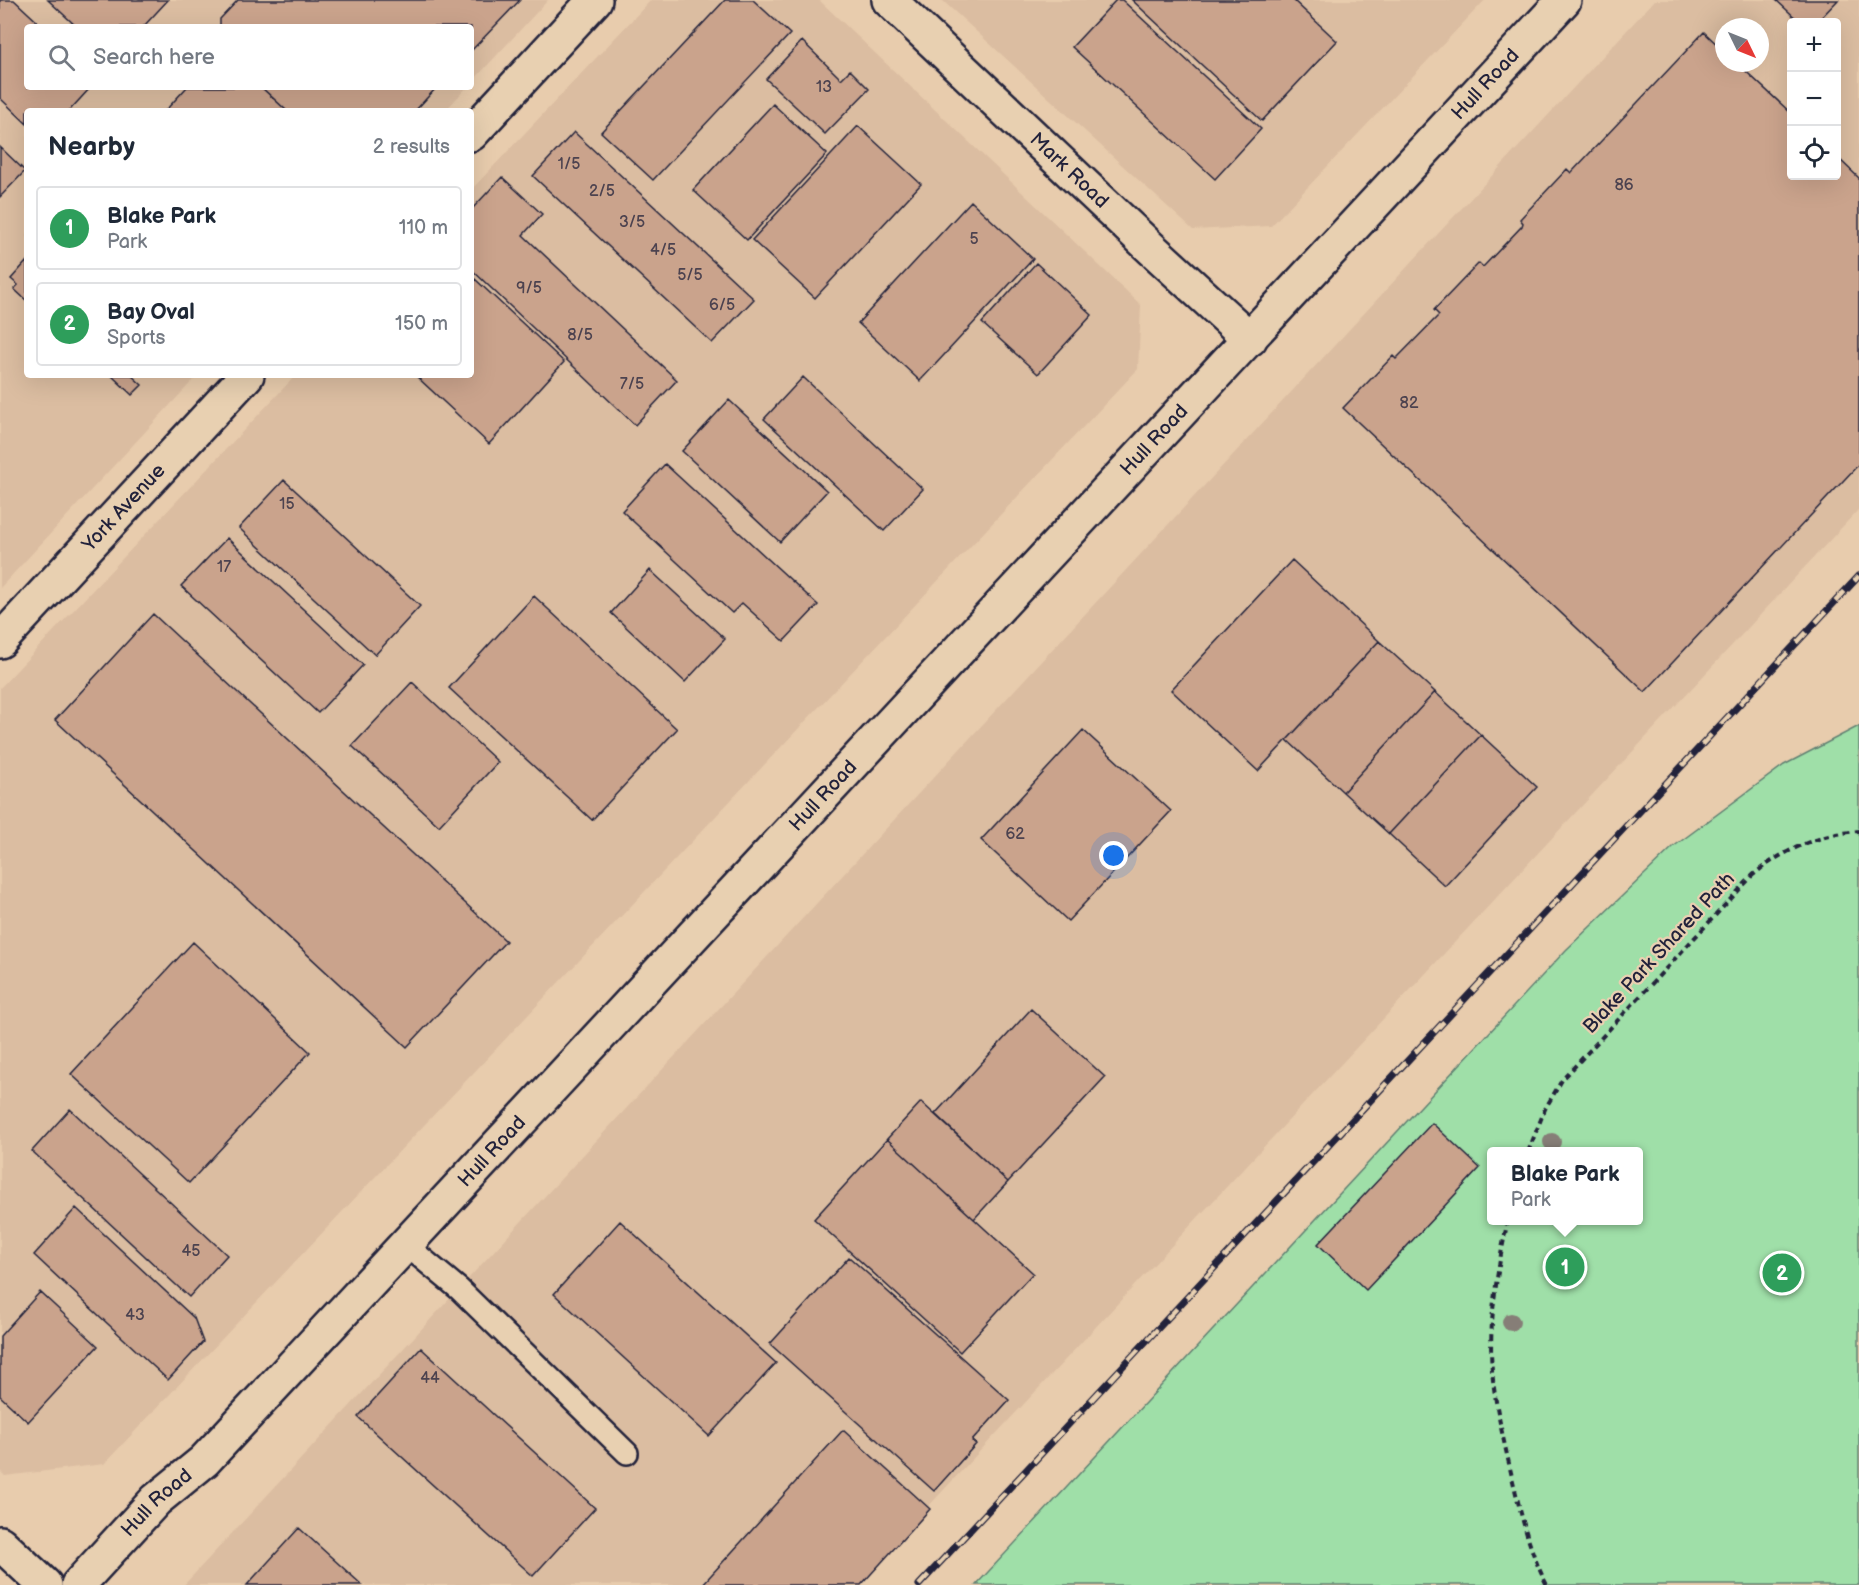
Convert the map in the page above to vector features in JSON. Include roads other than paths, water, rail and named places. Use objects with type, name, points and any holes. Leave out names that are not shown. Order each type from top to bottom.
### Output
[{"type":"main road","points":[[474,131],[595,0]]},
{"type":"main road","name":"Mark Road","points":[[889,0],[1250,339]]},
{"type":"main road","name":"Hull Road","points":[[78,1585],[156,1500],[204,1461],[1564,0]]},
{"type":"main road","name":"York Avenue","points":[[0,641],[244,378]]},
{"type":"main road","points":[[0,1543],[45,1585]]},
{"type":"lane","points":[[406,1245],[459,1289],[627,1453]]},
{"type":"railway","points":[[919,1585],[1859,576]]},
{"type":"place","name":"Blake Park","points":[[1565,1267]]},
{"type":"place","name":"Bay Oval","points":[[1782,1273]]}]
